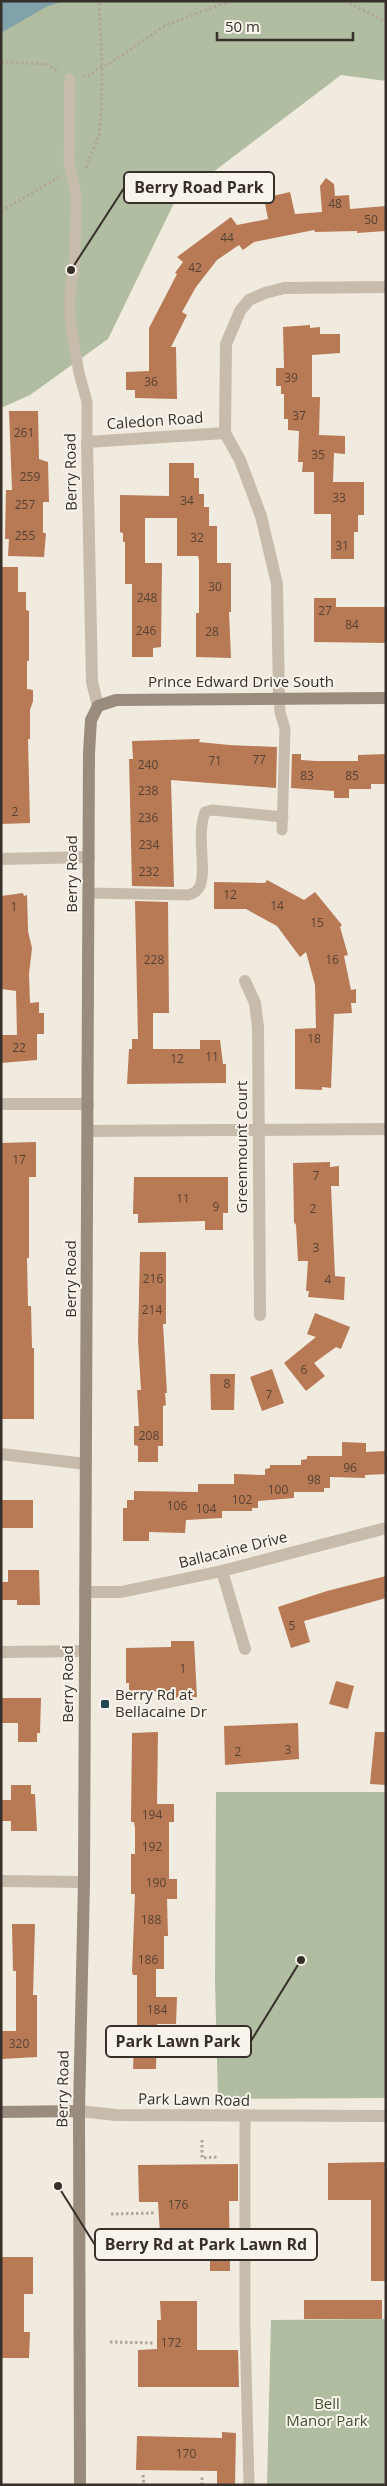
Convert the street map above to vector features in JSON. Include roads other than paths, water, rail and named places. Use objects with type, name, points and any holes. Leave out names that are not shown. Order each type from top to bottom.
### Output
[{"type":"street","points":[[279,698],[277,584],[262,516],[240,460],[226,433],[226,344],[240,311],[249,300],[284,288],[386,286]]},
{"type":"street","name":"Caledon Road","points":[[87,442],[226,433]]},
{"type":"street","name":"Berry Road","points":[[80,2485],[78,2111],[84,1882],[89,736],[91,720],[98,706],[92,682],[87,442]]},
{"type":"street","name":"Prince Edward Drive South","points":[[98,706],[116,700],[386,698]]},
{"type":"street","points":[[1,859],[89,857]]},
{"type":"street","name":"Greenmount Court","points":[[245,981],[255,1003],[258,1027],[260,1315]]},
{"type":"street","points":[[1,1104],[88,1104]]},
{"type":"street","points":[[88,1131],[386,1129]]},
{"type":"street","points":[[1,1454],[86,1464]]},
{"type":"street","name":"Ballacaine Drive","points":[[86,1592],[121,1592],[222,1572],[386,1528]]},
{"type":"street","points":[[222,1572],[245,1649]]},
{"type":"street","points":[[1,1652],[85,1651]]},
{"type":"street","points":[[1,1882],[84,1882]]},
{"type":"street","name":"Park Lawn Road","points":[[1,2112],[78,2111],[116,2116],[386,2116]]},
{"type":"lane","name":"Berry Road","points":[[70,79],[71,170],[76,194],[75,260],[70,293],[70,319],[78,373],[87,402],[87,442]]},
{"type":"lane","points":[[279,698],[280,712],[285,729],[282,830]]},
{"type":"lane","points":[[89,893],[188,896],[194,893],[201,884],[200,830],[204,812],[212,810],[282,817]]},
{"type":"lane","points":[[246,2117],[245,2327],[249,2485]]},
{"type":"water","points":[[1,1],[63,1],[46,7],[1,33]]},
{"type":"place","name":"Berry Road Park","points":[[71,270]]},
{"type":"place","name":"Berry Rd at Bellacaine Dr","points":[[105,1704]]},
{"type":"place","name":"Park Lawn Park","points":[[301,1960]]},
{"type":"place","name":"Berry Rd at Park Lawn Rd","points":[[58,2186]]},
{"type":"park label","name":"Bell Manor Park","points":[[327,2412]]}]
